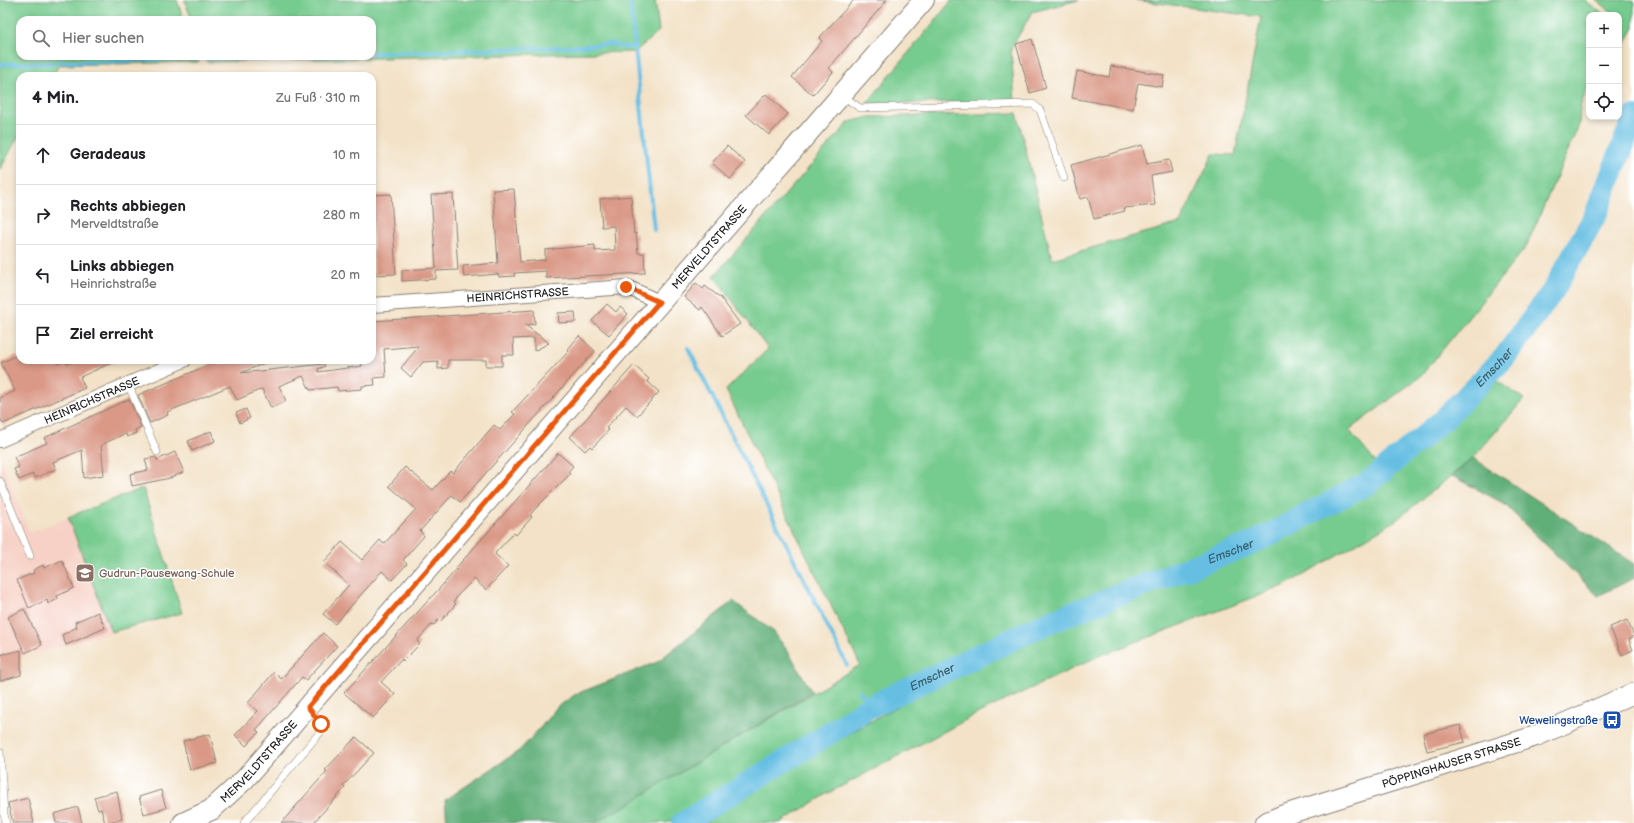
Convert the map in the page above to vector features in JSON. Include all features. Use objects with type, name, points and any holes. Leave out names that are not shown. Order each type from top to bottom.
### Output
[{"type":"main road","name":"MERVELDTSTRASSE","points":[[192,822],[211,810],[245,779],[659,302],[924,0]]},
{"type":"main road","name":"PÖPPINGHAUSER STRASSE","points":[[1265,823],[1284,815],[1536,736],[1634,692]]},
{"type":"street","name":"HEINRICHSTRASSE","points":[[376,305],[626,287],[659,302]]},
{"type":"street","name":"HEINRICHSTRASSE","points":[[0,440],[175,364]]},
{"type":"lane","points":[[841,95],[860,108],[1033,104],[1040,110],[1064,178]]},
{"type":"lane","points":[[128,384],[157,452]]},
{"type":"lane","points":[[0,481],[30,556]]},
{"type":"lane","points":[[244,823],[322,730],[321,724],[308,707]]},
{"type":"lane","points":[[0,752],[4,814],[6,823]]},
{"type":"shaded area","name":"Gudrun-Pausewang-Schule","points":[[0,459],[30,533],[143,488],[182,613],[0,663]]},
{"type":"green space","points":[[0,0],[177,0],[183,16],[16,16],[16,60],[198,60],[199,62],[59,65],[55,72],[16,72],[16,140],[0,170]]},
{"type":"green space","points":[[184,0],[655,0],[659,31],[635,52],[376,58],[376,16],[190,16]]},
{"type":"green space","points":[[952,0],[1079,0],[1032,12],[1011,49],[1015,101],[866,104]]},
{"type":"green space","points":[[1135,0],[1585,0],[1600,12],[1586,12],[1586,91],[1580,107],[1579,125],[1526,247],[1421,376],[1349,430],[1385,474],[1352,479],[1306,507],[1243,537],[1048,614],[951,657],[859,705],[667,823],[594,823],[860,665],[726,390],[768,349],[714,276],[849,122],[869,117],[1017,113],[1052,259],[1180,223],[1213,154],[1235,155],[1261,17]]},
{"type":"green space","points":[[1596,0],[1634,0],[1634,27],[1622,51],[1622,12],[1612,12]]},
{"type":"green space","points":[[206,60],[293,60],[207,62]]},
{"type":"green space","points":[[1494,379],[1524,399],[1473,458],[1395,521],[1284,586],[1099,656],[977,714],[829,793],[780,823],[701,823],[761,785],[916,695],[1054,631],[1249,554],[1334,511],[1375,485],[1449,426]]},
{"type":"green space","points":[[1473,458],[1634,564],[1634,578],[1598,596],[1503,503],[1452,476]]},
{"type":"green space","points":[[143,488],[182,613],[111,632],[68,517]]},
{"type":"green space","points":[[733,601],[774,632],[791,656],[812,692],[629,804],[594,823],[447,823],[445,800],[520,750],[557,707],[576,694],[657,662]]},
{"type":"building","points":[[854,0],[887,0],[829,68],[833,72],[813,95],[792,77],[822,41],[819,38]]},
{"type":"building","points":[[1032,39],[1046,88],[1030,93],[1016,44]]},
{"type":"building","points":[[1111,66],[1164,75],[1162,87],[1138,83],[1133,109],[1072,98],[1077,71],[1109,77]]},
{"type":"building","points":[[766,94],[788,114],[769,135],[746,115]]},
{"type":"building","points":[[1142,145],[1147,164],[1169,160],[1172,172],[1151,176],[1155,205],[1124,208],[1125,211],[1094,219],[1088,197],[1080,199],[1071,165]]},
{"type":"building","points":[[727,146],[745,162],[730,179],[712,163]]},
{"type":"building","points":[[514,189],[520,262],[545,260],[545,250],[595,245],[595,251],[615,250],[614,226],[602,227],[600,199],[631,196],[634,234],[636,233],[638,253],[644,253],[645,273],[546,278],[546,271],[514,273],[515,276],[499,277],[498,274],[464,277],[463,266],[498,263],[493,190]]},
{"type":"building","points":[[391,194],[396,274],[376,275],[376,195]]},
{"type":"building","points":[[453,194],[458,270],[436,271],[436,279],[402,281],[402,270],[436,268],[431,195]]},
{"type":"building","points":[[696,283],[703,289],[705,286],[721,298],[740,324],[722,336],[702,307],[700,310],[684,297]]},
{"type":"building","points":[[607,304],[616,312],[620,307],[628,314],[609,335],[592,321]]},
{"type":"building","points":[[534,310],[535,324],[525,325],[549,343],[534,351],[534,338],[513,339],[514,355],[502,355],[502,366],[486,366],[486,360],[448,360],[448,368],[438,369],[438,361],[423,362],[411,377],[401,368],[419,346],[384,349],[386,377],[374,378],[375,385],[362,386],[362,389],[338,391],[337,387],[310,390],[303,376],[279,386],[286,401],[271,408],[262,389],[237,400],[230,386],[167,412],[168,415],[150,423],[138,395],[211,364],[262,364],[241,373],[324,364],[325,366],[318,369],[318,372],[362,366],[362,364],[376,364],[376,321]]},
{"type":"building","points":[[575,312],[576,322],[559,323],[558,313]]},
{"type":"building","points":[[579,336],[595,351],[460,502],[452,495],[420,531],[424,536],[403,560],[407,564],[392,580],[382,571],[335,624],[323,614],[349,585],[324,562],[342,542],[362,560],[380,540],[384,544],[416,509],[389,486],[405,467],[433,490],[450,471],[453,473],[494,425],[500,430],[515,414],[512,412],[569,351],[567,350]]},
{"type":"building","points":[[16,356],[16,364],[109,364],[80,377],[85,388],[3,424],[0,417],[0,398],[15,391],[1,363]]},
{"type":"building","points":[[634,365],[649,379],[647,381],[659,392],[637,416],[626,406],[606,428],[609,430],[592,448],[590,446],[585,451],[570,437]]},
{"type":"building","points":[[129,399],[141,427],[135,430],[136,433],[127,437],[126,434],[122,435],[101,445],[104,475],[84,478],[82,450],[53,462],[56,469],[35,478],[33,474],[19,480],[14,469],[19,467],[14,457],[47,443],[44,438]]},
{"type":"building","points":[[246,409],[250,418],[240,423],[236,413]]},
{"type":"building","points":[[211,431],[215,441],[192,451],[188,441]]},
{"type":"building","points":[[175,452],[184,472],[170,478],[132,486],[130,474],[148,470],[145,459],[156,457],[157,460]]},
{"type":"building","points":[[558,453],[573,466],[568,472],[570,474],[535,509],[530,515],[532,517],[516,535],[514,533],[496,552],[495,554],[508,566],[486,590],[474,579],[458,595],[454,602],[456,604],[440,622],[438,620],[434,625],[432,624],[417,641],[420,644],[403,661],[402,659],[381,682],[395,694],[373,718],[344,693],[457,569],[456,568]]},
{"type":"building","points":[[62,560],[74,588],[57,596],[58,599],[48,604],[47,600],[29,608],[17,580],[34,573],[33,570],[43,565],[44,568]]},
{"type":"building","points":[[24,609],[42,645],[25,653],[8,617]]},
{"type":"building","points":[[98,612],[105,628],[66,645],[62,635],[77,627],[75,622]]},
{"type":"building","points":[[1627,620],[1634,636],[1629,640],[1633,650],[1622,655],[1610,627]]},
{"type":"building","points":[[323,633],[337,646],[306,680],[302,677],[256,730],[259,732],[246,746],[235,735],[258,711],[248,703],[274,672],[281,679]]},
{"type":"building","points":[[21,650],[21,675],[0,681],[0,655]]},
{"type":"building","points":[[1460,725],[1465,742],[1427,751],[1423,734]]},
{"type":"building","points":[[210,734],[217,763],[190,770],[183,741]]},
{"type":"building","points":[[356,737],[374,753],[343,786],[345,788],[313,823],[281,823],[327,771],[325,770]]},
{"type":"building","points":[[161,790],[166,808],[144,814],[139,797]]},
{"type":"building","points":[[117,791],[122,819],[105,823],[101,809],[98,810],[94,797]]},
{"type":"building","points":[[28,798],[34,823],[13,823],[8,803]]},
{"type":"building","points":[[78,807],[82,823],[56,823],[54,814]]},
{"type":"waterway","points":[[630,0],[654,230]]},
{"type":"waterway","points":[[376,53],[566,47],[611,44],[623,47],[635,47]]},
{"type":"waterway","points":[[99,62],[144,60]]},
{"type":"waterway","points":[[59,62],[64,62]]},
{"type":"waterway","points":[[67,62],[94,62]]},
{"type":"waterway","points":[[0,64],[53,63]]},
{"type":"waterway","name":"Emscher","points":[[683,823],[830,733],[869,707],[1049,622],[1253,543],[1368,483],[1443,420],[1504,358],[1553,291],[1596,214],[1634,117]]},
{"type":"waterway","points":[[688,348],[847,665]]},
{"type":"waterway","points":[[860,691],[869,707]]},
{"type":"place","name":"Gudrun-Pausewang-Schule","points":[[85,573]]},
{"type":"place","name":"Wewelingstraße","points":[[1612,720]]},
{"type":"route","points":[[321,724],[308,707],[659,302],[626,287]]}]
